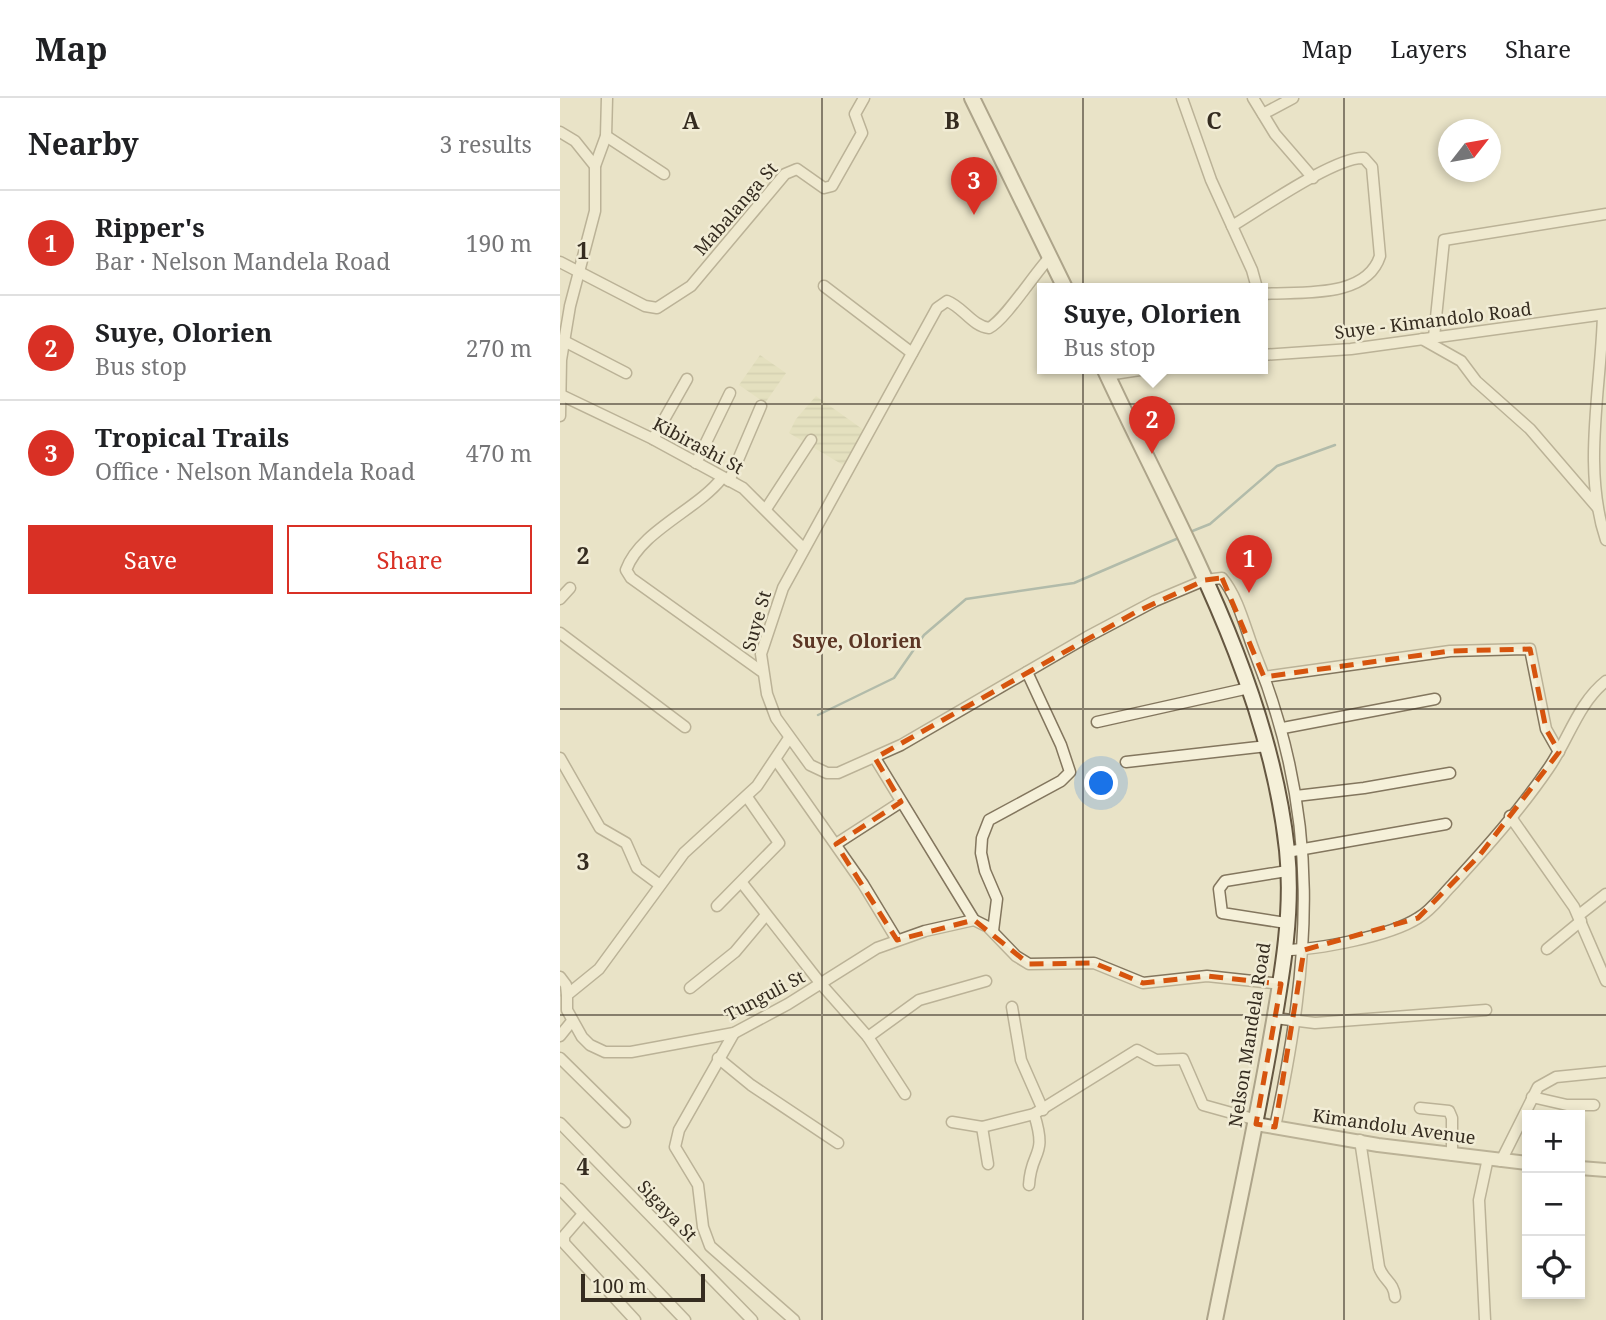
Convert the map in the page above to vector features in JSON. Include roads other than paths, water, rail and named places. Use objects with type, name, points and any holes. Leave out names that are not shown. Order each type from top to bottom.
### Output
[{"type":"main road","points":[[972,98],[1063,283]]},
{"type":"main road","name":"Nelson Mandela Road","points":[[1106,374],[1194,551],[1249,688],[1267,746],[1287,852],[1286,923],[1281,984],[1216,1320]]},
{"type":"street","points":[[560,416],[563,336],[595,211],[595,166],[606,136],[607,98]]},
{"type":"street","name":"Mabalanga St","points":[[579,272],[645,306],[657,308],[676,298],[691,286],[785,174],[797,169],[824,188],[832,186],[862,133],[855,114],[864,98]]},
{"type":"street","points":[[1182,98],[1211,180],[1255,283]]},
{"type":"street","points":[[1253,98],[1288,150],[1313,178]]},
{"type":"street","points":[[1263,114],[1293,98]]},
{"type":"street","points":[[560,132],[575,141],[595,166]]},
{"type":"street","points":[[606,136],[664,174]]},
{"type":"street","points":[[1232,226],[1313,178],[1358,158],[1364,158],[1372,167],[1380,256],[1378,263],[1361,280],[1349,286],[1268,293]]},
{"type":"street","points":[[1434,337],[1444,240],[1606,214]]},
{"type":"street","name":"Suye St","points":[[1050,257],[1024,286],[1004,315],[989,328],[976,324],[954,304],[947,301],[940,304],[803,548],[774,609],[761,654],[761,671],[776,718],[810,765],[827,773],[838,773],[875,758],[1098,631],[1205,580]]},
{"type":"street","points":[[560,262],[579,272]]},
{"type":"street","points":[[824,286],[912,353]]},
{"type":"street","points":[[1605,314],[1604,354],[1594,442],[1597,507],[1605,536]]},
{"type":"street","name":"Suye - Kimandolo Road","points":[[1268,355],[1351,349],[1605,314]]},
{"type":"street","points":[[563,336],[626,373]]},
{"type":"street","points":[[1421,338],[1461,361],[1476,381],[1531,429],[1597,507]]},
{"type":"street","points":[[653,439],[687,379]]},
{"type":"street","points":[[696,463],[730,393]]},
{"type":"street","name":"Kibirashi St","points":[[561,395],[653,439],[751,493],[803,548]]},
{"type":"street","points":[[761,406],[726,479],[670,521],[632,557],[626,570],[631,578],[761,671]]},
{"type":"street","points":[[766,509],[811,440]]},
{"type":"street","points":[[1205,580],[1219,577],[1225,581],[1283,728],[1303,850],[1304,950],[1296,1022],[1275,1127]]},
{"type":"street","points":[[560,599],[570,588]]},
{"type":"street","points":[[560,634],[685,727]]},
{"type":"street","points":[[1264,677],[1450,650],[1530,649],[1546,729],[1559,752]]},
{"type":"street","points":[[993,931],[997,899],[985,871],[981,853],[982,838],[989,820],[1061,781],[1070,772],[1027,672]]},
{"type":"street","points":[[1284,950],[1304,950],[1354,939],[1418,918],[1479,856],[1559,752],[1583,707],[1606,681]]},
{"type":"street","points":[[1097,722],[1249,688]]},
{"type":"street","points":[[1283,728],[1435,699]]},
{"type":"street","points":[[567,995],[599,969],[684,853],[747,797],[776,760],[789,738]]},
{"type":"street","points":[[1126,762],[1267,746]]},
{"type":"street","points":[[560,758],[600,828],[626,843],[637,868],[660,885]]},
{"type":"street","points":[[875,758],[974,920],[993,931],[1016,956],[1029,964],[1094,963],[1143,983],[1207,976],[1281,984]]},
{"type":"street","points":[[776,760],[884,914],[897,940]]},
{"type":"street","points":[[1296,796],[1364,788],[1450,773]]},
{"type":"street","points":[[717,906],[779,843],[747,797]]},
{"type":"street","points":[[836,845],[901,802]]},
{"type":"street","points":[[1510,816],[1580,918],[1606,981]]},
{"type":"street","points":[[1287,852],[1446,824]]},
{"type":"street","points":[[1286,923],[1222,913],[1219,889],[1225,881],[1287,871]]},
{"type":"street","points":[[742,883],[821,984],[868,1037],[905,1094]]},
{"type":"street","points":[[1547,948],[1606,894]]},
{"type":"street","points":[[690,988],[735,953],[765,915]]},
{"type":"street","name":"Tunguli St","points":[[572,1021],[590,1045],[614,1054],[734,1033],[821,984],[877,948],[897,940],[974,920]]},
{"type":"street","points":[[560,977],[566,985],[567,1010],[572,1021],[560,1036]]},
{"type":"street","points":[[868,1037],[919,1000],[986,981]]},
{"type":"street","points":[[1012,1007],[1021,1060],[1038,1112],[1042,1144],[1031,1169],[1030,1185]]},
{"type":"street","points":[[1275,1018],[1296,1022],[1428,1016],[1486,1010]]},
{"type":"street","points":[[734,1033],[679,1130],[675,1147],[698,1185],[703,1227],[710,1246],[794,1320]]},
{"type":"street","points":[[951,1122],[982,1127],[1038,1112],[1126,1054],[1137,1050],[1156,1060],[1184,1059],[1203,1105],[1256,1122]]},
{"type":"street","points":[[560,1058],[625,1122]]},
{"type":"street","points":[[718,1058],[751,1085],[838,1143]]},
{"type":"street","points":[[1501,1161],[1532,1097],[1544,1083],[1556,1077],[1606,1072]]},
{"type":"street","points":[[1532,1097],[1567,1105],[1594,1105]]},
{"type":"street","points":[[1420,1108],[1446,1109],[1451,1114],[1452,1155]]},
{"type":"street","name":"Kimandolu Avenue","points":[[1256,1122],[1452,1155],[1522,1163]]},
{"type":"street","name":"Sigaya St","points":[[560,1123],[752,1320]]},
{"type":"street","points":[[982,1127],[988,1164]]},
{"type":"street","points":[[1360,1140],[1379,1267],[1381,1275],[1394,1286],[1395,1297]]},
{"type":"street","points":[[1485,1320],[1479,1200],[1488,1158]]},
{"type":"street","points":[[1585,1168],[1606,1170]]},
{"type":"street","points":[[560,1189],[685,1320]]},
{"type":"street","points":[[583,1214],[564,1236],[564,1243],[635,1320]]},
{"type":"waterway","points":[[1190,532],[1210,524],[1277,466],[1335,445]]},
{"type":"waterway","points":[[818,715],[894,678],[924,635],[966,599],[1074,583],[1181,537]]},
{"type":"place","name":"Tropical Trails","points":[[974,215]]},
{"type":"place","name":"Suye, Olorien","points":[[1152,454]]},
{"type":"place","name":"Ripper's","points":[[1249,593]]},
{"type":"district","name":"Suye, Olorien","points":[[857,641]]}]
